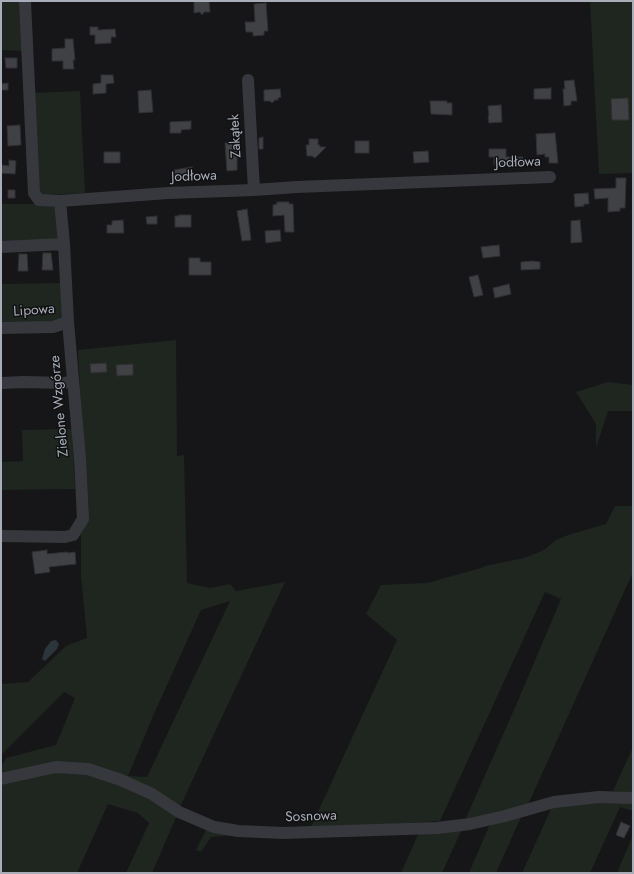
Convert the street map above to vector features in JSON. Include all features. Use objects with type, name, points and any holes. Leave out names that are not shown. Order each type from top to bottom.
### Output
[{"type":"street","name":"Jodłowa","points":[[25,1],[34,193],[39,200],[60,201],[168,193],[312,186],[550,178]]},
{"type":"street","name":"Zakątek","points":[[248,80],[254,190]]},
{"type":"street","name":"Zielone Wzgórze","points":[[1,536],[65,536],[73,534],[83,519],[80,459],[68,322],[60,201]]},
{"type":"street","points":[[1,247],[64,244]]},
{"type":"street","name":"Lipowa","points":[[1,328],[53,328],[68,322]]},
{"type":"street","points":[[1,383],[64,383],[73,381]]},
{"type":"street","name":"Sosnowa","points":[[1,779],[56,767],[88,769],[121,780],[152,794],[180,812],[214,827],[238,831],[283,833],[437,828],[470,824],[554,802],[599,797],[633,798]]},
{"type":"shaded area","points":[[1,1],[23,1],[24,51],[1,50]]},
{"type":"shaded area","points":[[590,1],[633,1],[633,173],[599,174]]},
{"type":"shaded area","points":[[80,91],[85,193],[43,195],[36,187],[31,93]]},
{"type":"shaded area","points":[[1,204],[58,204],[59,240],[1,244]]},
{"type":"shaded area","points":[[61,283],[64,319],[52,325],[1,325],[1,284]]},
{"type":"shaded area","points":[[176,340],[177,456],[184,455],[187,583],[210,588],[230,584],[236,591],[285,582],[179,809],[83,766],[1,776],[1,767],[6,758],[56,745],[75,698],[64,692],[1,755],[1,684],[28,682],[66,646],[87,638],[81,575],[81,533],[87,517],[78,350]],"holes":[[[230,601],[147,777],[128,776],[153,716],[201,610]]]},
{"type":"shaded area","points":[[608,382],[633,385],[633,411],[608,411],[596,448],[596,424],[576,392]]},
{"type":"shaded area","points":[[72,429],[75,489],[1,490],[1,462],[23,461],[22,430]]},
{"type":"shaded area","points":[[615,506],[633,506],[633,572],[527,807],[465,820],[561,599],[545,592],[440,821],[310,829],[397,640],[366,614],[381,585],[427,583],[485,566],[524,558],[544,550],[556,540],[568,535],[606,524]]},
{"type":"shaded area","points":[[56,640],[59,644],[57,649],[45,661],[42,659],[45,649],[51,641]]},
{"type":"shaded area","points":[[633,747],[633,793],[613,791]]},
{"type":"shaded area","points":[[54,769],[75,771],[117,783],[233,835],[211,837],[201,852],[196,850],[206,830],[177,815],[152,873],[126,873],[149,823],[138,813],[108,804],[77,873],[1,873],[1,783]]},
{"type":"shaded area","points":[[633,801],[633,811],[620,807],[590,873],[522,873],[551,809],[569,803]]},
{"type":"shaded area","points":[[522,815],[496,873],[469,873],[490,824]]},
{"type":"shaded area","points":[[462,829],[442,873],[401,873],[420,830]]},
{"type":"shaded area","points":[[633,835],[633,873],[617,873]]},
{"type":"building","points":[[194,1],[209,1],[210,12],[204,12],[202,15],[200,12],[194,13]]},
{"type":"building","points":[[266,3],[268,31],[264,31],[264,35],[253,36],[253,32],[246,32],[245,22],[255,22],[254,4]]},
{"type":"building","points":[[90,27],[98,27],[98,30],[115,29],[116,37],[111,37],[111,43],[95,44],[95,35],[90,35]]},
{"type":"building","points":[[65,39],[73,39],[75,60],[73,60],[74,69],[63,69],[63,61],[52,61],[52,49],[65,48]]},
{"type":"building","points":[[5,58],[17,58],[17,68],[6,68]]},
{"type":"building","points":[[101,75],[113,75],[114,83],[106,84],[106,93],[93,94],[93,84],[101,83]]},
{"type":"building","points":[[574,80],[577,101],[571,101],[571,105],[564,106],[564,81]]},
{"type":"building","points":[[8,83],[8,90],[1,90],[1,84]]},
{"type":"building","points":[[551,88],[551,99],[534,99],[534,89]]},
{"type":"building","points":[[280,89],[281,97],[278,98],[278,100],[275,100],[272,103],[270,101],[264,101],[264,90]]},
{"type":"building","points":[[151,90],[153,112],[139,113],[138,91]]},
{"type":"building","points":[[628,98],[629,120],[612,120],[611,99]]},
{"type":"building","points":[[430,101],[447,101],[447,103],[452,103],[452,115],[431,114]]},
{"type":"building","points":[[501,105],[502,122],[489,123],[488,106]]},
{"type":"building","points":[[191,121],[191,129],[181,130],[181,133],[170,133],[170,122]]},
{"type":"building","points":[[20,125],[21,145],[8,146],[7,126]]},
{"type":"building","points":[[555,133],[558,163],[549,163],[549,157],[545,157],[545,154],[537,155],[536,134]]},
{"type":"building","points":[[263,137],[263,149],[259,149],[259,138]]},
{"type":"building","points":[[309,139],[318,139],[318,145],[320,145],[320,147],[326,147],[315,158],[312,156],[307,156],[306,145],[309,145]]},
{"type":"building","points":[[355,141],[369,141],[369,153],[355,153]]},
{"type":"building","points":[[237,142],[237,170],[227,171],[225,143]]},
{"type":"building","points":[[489,149],[506,149],[506,157],[523,157],[523,165],[494,165],[494,157],[489,157]]},
{"type":"building","points":[[428,151],[429,162],[414,163],[413,152]]},
{"type":"building","points":[[104,152],[120,152],[120,163],[104,163]]},
{"type":"building","points":[[9,160],[16,161],[15,174],[1,173],[2,165],[9,166]]},
{"type":"building","points":[[192,167],[192,179],[175,179],[174,170]]},
{"type":"building","points":[[616,178],[626,178],[625,208],[620,208],[620,211],[608,212],[608,198],[595,199],[594,189],[616,188]]},
{"type":"building","points":[[8,190],[15,190],[15,198],[8,198]]},
{"type":"building","points":[[588,193],[589,204],[575,207],[574,194]]},
{"type":"building","points":[[277,202],[289,202],[289,204],[293,204],[294,232],[285,232],[284,215],[273,216],[273,205],[277,204]]},
{"type":"building","points":[[247,209],[251,240],[242,241],[237,211]]},
{"type":"building","points":[[191,215],[191,227],[175,227],[175,216]]},
{"type":"building","points":[[157,216],[157,224],[147,224],[146,217]]},
{"type":"building","points":[[123,220],[124,233],[107,233],[107,225],[112,225],[112,221]]},
{"type":"building","points":[[580,220],[582,242],[571,243],[571,221]]},
{"type":"building","points":[[280,230],[281,241],[266,243],[265,231]]},
{"type":"building","points":[[499,245],[500,256],[483,258],[481,247]]},
{"type":"building","points":[[43,253],[51,253],[53,270],[42,270]]},
{"type":"building","points":[[19,254],[27,254],[28,271],[18,271]]},
{"type":"building","points":[[189,258],[200,258],[200,262],[211,262],[211,275],[189,275]]},
{"type":"building","points":[[521,262],[540,262],[540,269],[521,270]]},
{"type":"building","points":[[478,275],[483,295],[474,297],[469,277]]},
{"type":"building","points":[[509,284],[511,294],[495,298],[493,288]]},
{"type":"building","points":[[106,363],[107,372],[91,373],[90,364]]},
{"type":"building","points":[[133,364],[133,375],[117,376],[116,365]]},
{"type":"building","points":[[47,550],[47,554],[75,552],[76,564],[49,567],[50,572],[35,574],[32,552]]},
{"type":"building","points":[[621,822],[630,826],[624,838],[616,835]]}]
